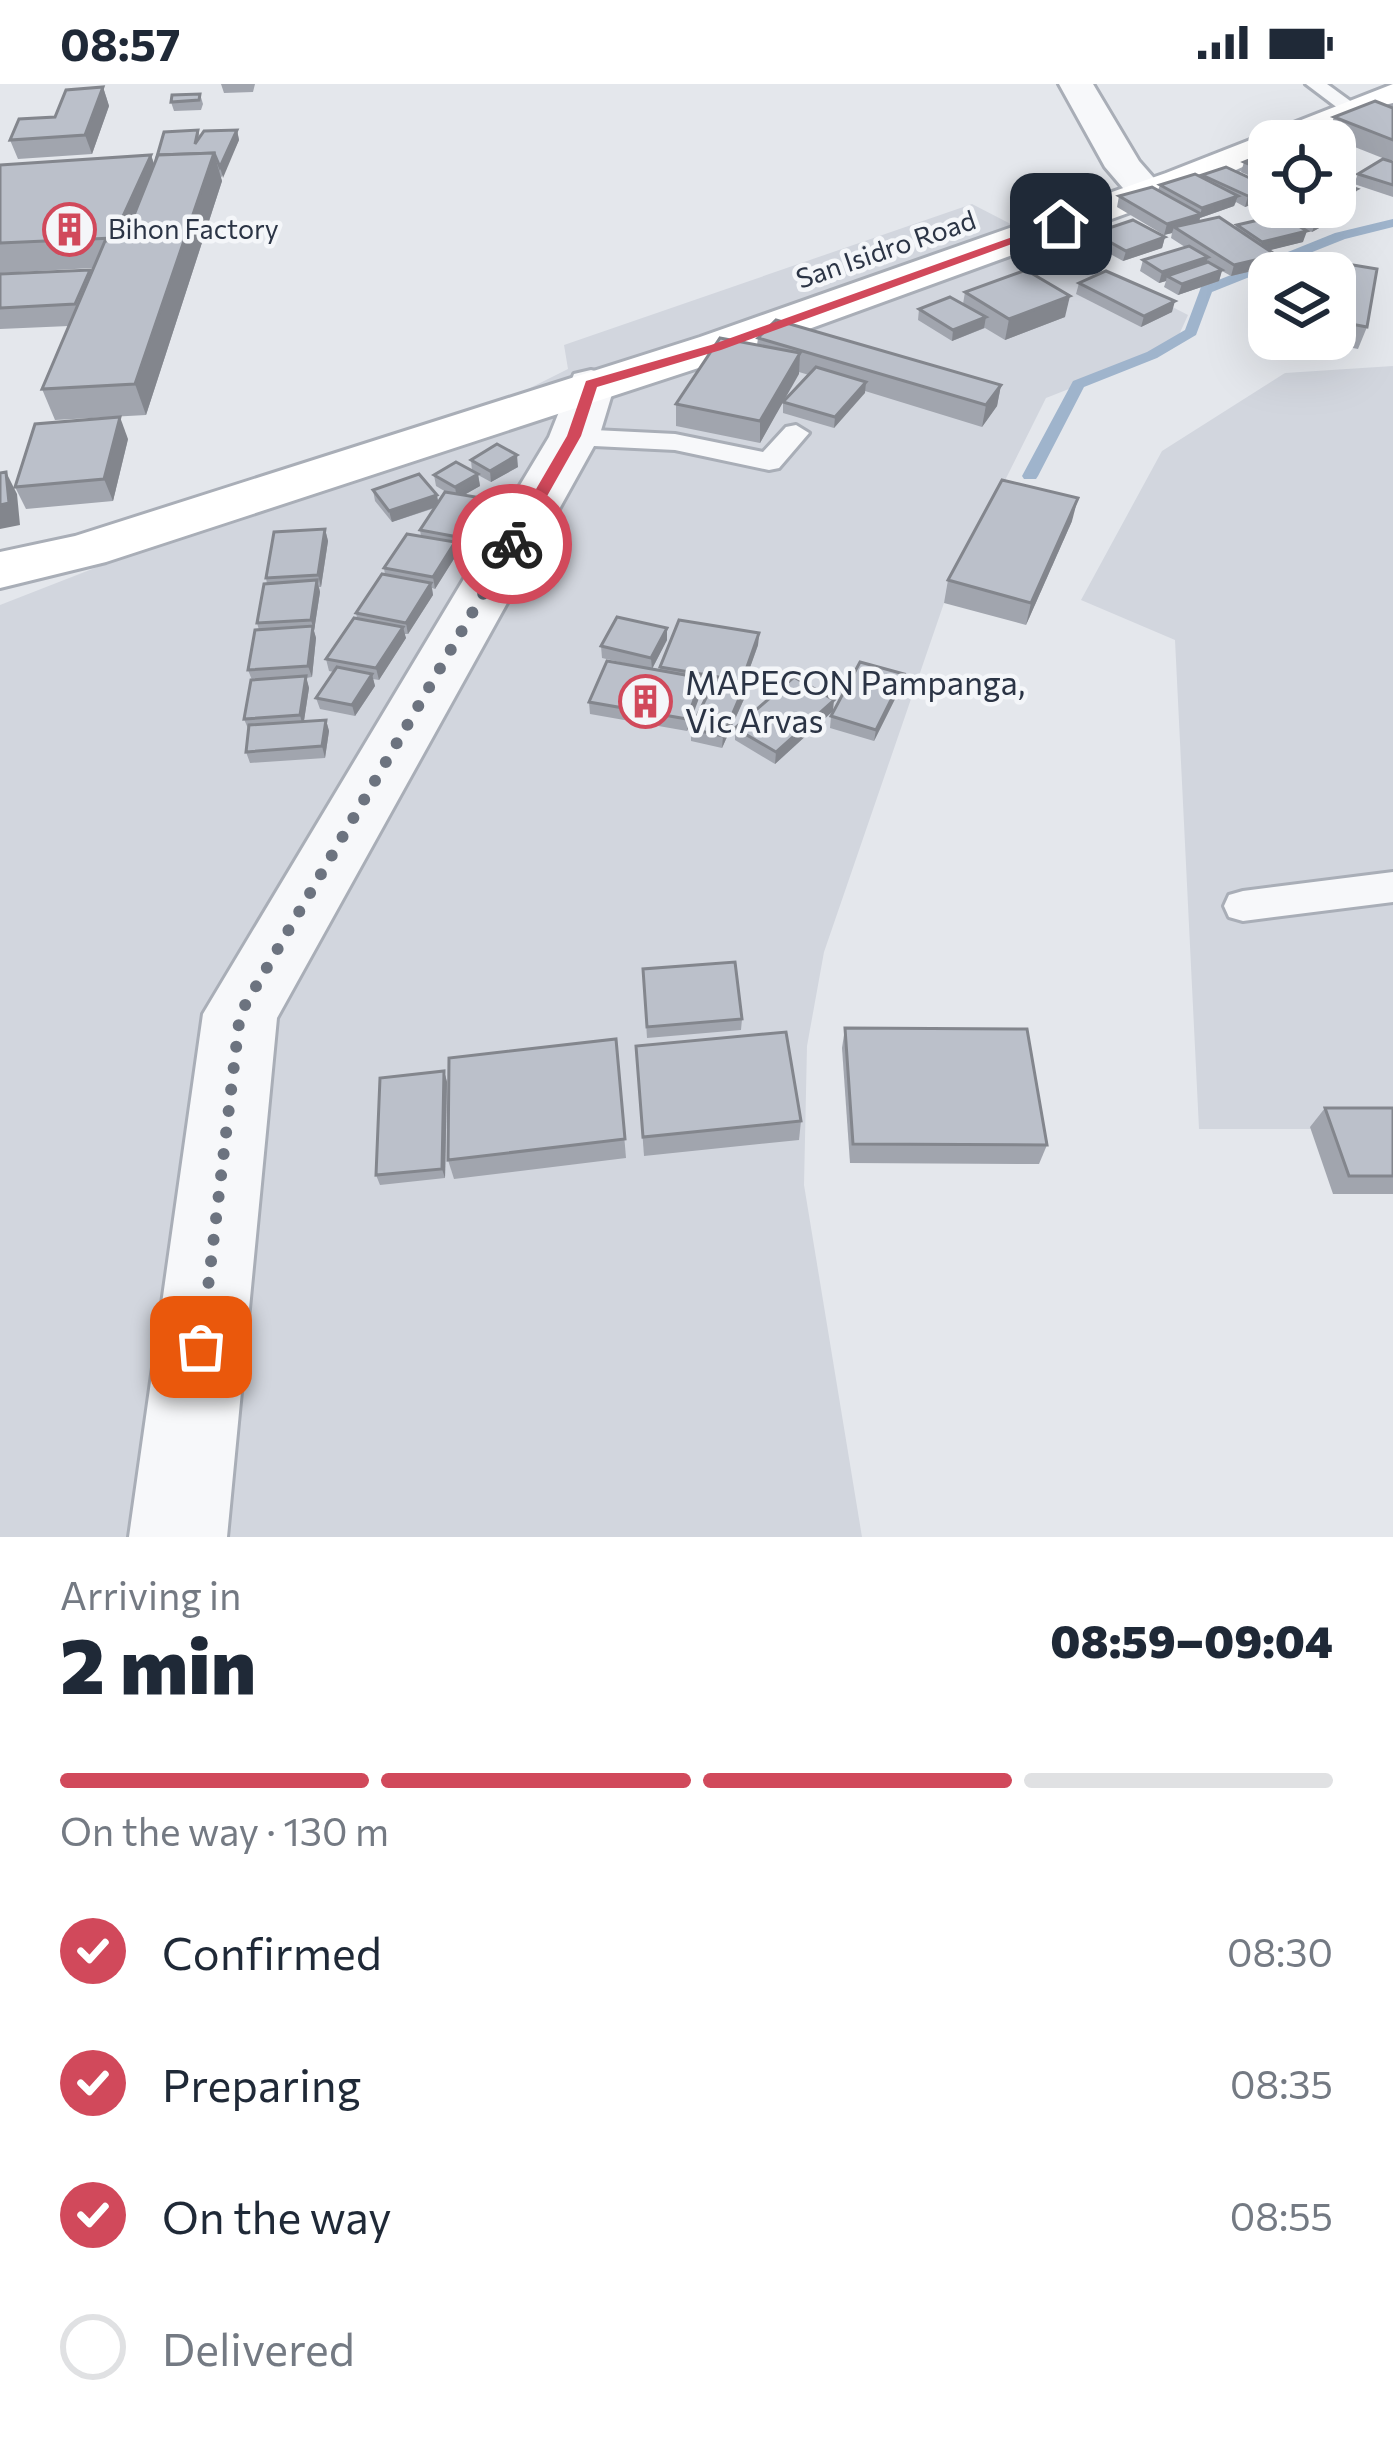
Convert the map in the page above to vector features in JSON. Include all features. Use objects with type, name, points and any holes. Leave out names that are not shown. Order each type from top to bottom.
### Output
[{"type":"main road","name":"San Isidro Road","points":[[1329,120],[1393,92]]},
{"type":"main road","name":"San Isidro Road","points":[[0,571],[582,410],[716,347],[1136,180],[1248,148]]},
{"type":"street","points":[[1076,84],[1136,180]]},
{"type":"street","points":[[178,1537],[240,1014],[582,410]]},
{"type":"lane","points":[[1315,84],[1354,111]]},
{"type":"lane","points":[[582,410],[675,442],[769,462],[796,434]]},
{"type":"lane","points":[[1243,906],[1393,887]]},
{"type":"shaded area","points":[[972,204],[1188,315],[1173,348],[1046,398],[944,603],[824,952],[807,1046],[804,1185],[862,1537],[0,1537],[0,605],[438,434],[568,369],[564,345]]},
{"type":"shaded area","points":[[1393,366],[1393,1129],[1199,1129],[1175,640],[1081,600],[1162,451],[1285,373]]},
{"type":"building","points":[[103,87],[85,135],[10,140],[19,119],[55,117],[66,90]]},
{"type":"building","points":[[200,94],[199,100],[171,102],[172,95]]},
{"type":"building","points":[[1375,101],[1393,108],[1393,140],[1356,126],[1356,120],[1334,117]]},
{"type":"building","points":[[198,130],[195,144],[204,131],[237,130],[220,167],[214,153],[158,155],[156,160],[164,132]]},
{"type":"building","points":[[214,153],[135,384],[42,389],[105,241],[124,240],[158,155]]},
{"type":"building","points":[[151,155],[113,238],[0,243],[0,165]]},
{"type":"building","points":[[1383,159],[1393,162],[1393,185],[1358,174]]},
{"type":"building","points":[[1226,167],[1248,177],[1248,196],[1202,175]]},
{"type":"building","points":[[1195,174],[1238,196],[1202,208],[1160,185]]},
{"type":"building","points":[[1152,187],[1201,214],[1167,224],[1119,196]]},
{"type":"building","points":[[1219,217],[1272,252],[1248,252],[1248,262],[1234,265],[1174,227]]},
{"type":"building","points":[[1133,220],[1165,237],[1126,251],[1094,233]]},
{"type":"building","points":[[1248,222],[1248,228],[1307,231],[1262,242],[1237,225]]},
{"type":"building","points":[[1189,246],[1208,257],[1162,272],[1143,260]]},
{"type":"building","points":[[1208,262],[1222,270],[1182,284],[1167,276]]},
{"type":"building","points":[[1356,266],[1377,269],[1367,327],[1356,325]]},
{"type":"building","points":[[90,270],[75,304],[0,308],[0,274]]},
{"type":"building","points":[[1026,270],[1070,296],[1009,319],[965,292]]},
{"type":"building","points":[[1106,271],[1175,301],[1144,316],[1079,283]]},
{"type":"building","points":[[950,297],[986,317],[953,330],[919,309]]},
{"type":"building","points":[[776,320],[1001,385],[986,405],[758,338]]},
{"type":"building","points":[[720,338],[800,353],[760,421],[676,404]]},
{"type":"building","points":[[816,367],[866,382],[835,417],[783,402]]},
{"type":"building","points":[[120,417],[104,479],[15,487],[35,424]]},
{"type":"building","points":[[497,444],[517,455],[490,471],[471,460]]},
{"type":"building","points":[[456,462],[478,474],[455,487],[434,475]]},
{"type":"building","points":[[6,472],[9,503],[0,505],[0,473]]},
{"type":"building","points":[[419,474],[437,495],[389,511],[373,490]]},
{"type":"building","points":[[1002,480],[1078,498],[1031,603],[948,580]]},
{"type":"building","points":[[445,492],[482,498],[458,537],[420,530]]},
{"type":"building","points":[[325,529],[318,575],[266,578],[274,532]]},
{"type":"building","points":[[407,534],[455,542],[433,577],[384,568]]},
{"type":"building","points":[[382,574],[431,583],[406,623],[356,613]]},
{"type":"building","points":[[317,580],[311,620],[257,623],[264,584]]},
{"type":"building","points":[[617,617],[667,628],[651,658],[601,646]]},
{"type":"building","points":[[354,618],[403,627],[376,668],[326,659]]},
{"type":"building","points":[[679,620],[759,633],[742,681],[660,667]]},
{"type":"building","points":[[313,626],[308,666],[248,670],[255,630]]},
{"type":"building","name":"MAPECON Pampanga, Vic Arvas","points":[[607,661],[702,678],[687,719],[589,702]]},
{"type":"building","points":[[860,662],[904,674],[876,730],[831,716]]},
{"type":"building","points":[[337,667],[372,674],[352,705],[316,698]]},
{"type":"building","points":[[306,676],[300,715],[244,719],[251,680]]},
{"type":"building","points":[[794,677],[834,700],[776,752],[735,728]]},
{"type":"building","points":[[714,681],[744,687],[723,736],[691,729]]},
{"type":"building","points":[[326,720],[322,746],[246,752],[249,725]]},
{"type":"building","points":[[735,962],[742,1019],[647,1027],[643,969]]},
{"type":"building","points":[[845,1028],[1027,1029],[1047,1145],[853,1144]]},
{"type":"building","points":[[786,1032],[801,1121],[643,1137],[636,1046]]},
{"type":"building","points":[[616,1039],[625,1139],[448,1160],[449,1058]]},
{"type":"building","points":[[444,1071],[442,1169],[376,1175],[380,1078]]},
{"type":"building","points":[[1325,1108],[1393,1108],[1393,1176],[1349,1176]]},
{"type":"waterway","points":[[1030,476],[1078,384],[1152,355],[1191,332],[1206,290],[1340,236],[1393,223]]},
{"type":"way so far","points":[[201,1347],[240,1014],[512,544]]},
{"type":"place","name":"Bihon Factory","points":[[69,230]]},
{"type":"place","name":"MAPECON Pampanga, Vic Arvas","points":[[646,702]]},
{"type":"route","points":[[512,544],[574,436],[591,384],[716,347],[1061,224]]}]
